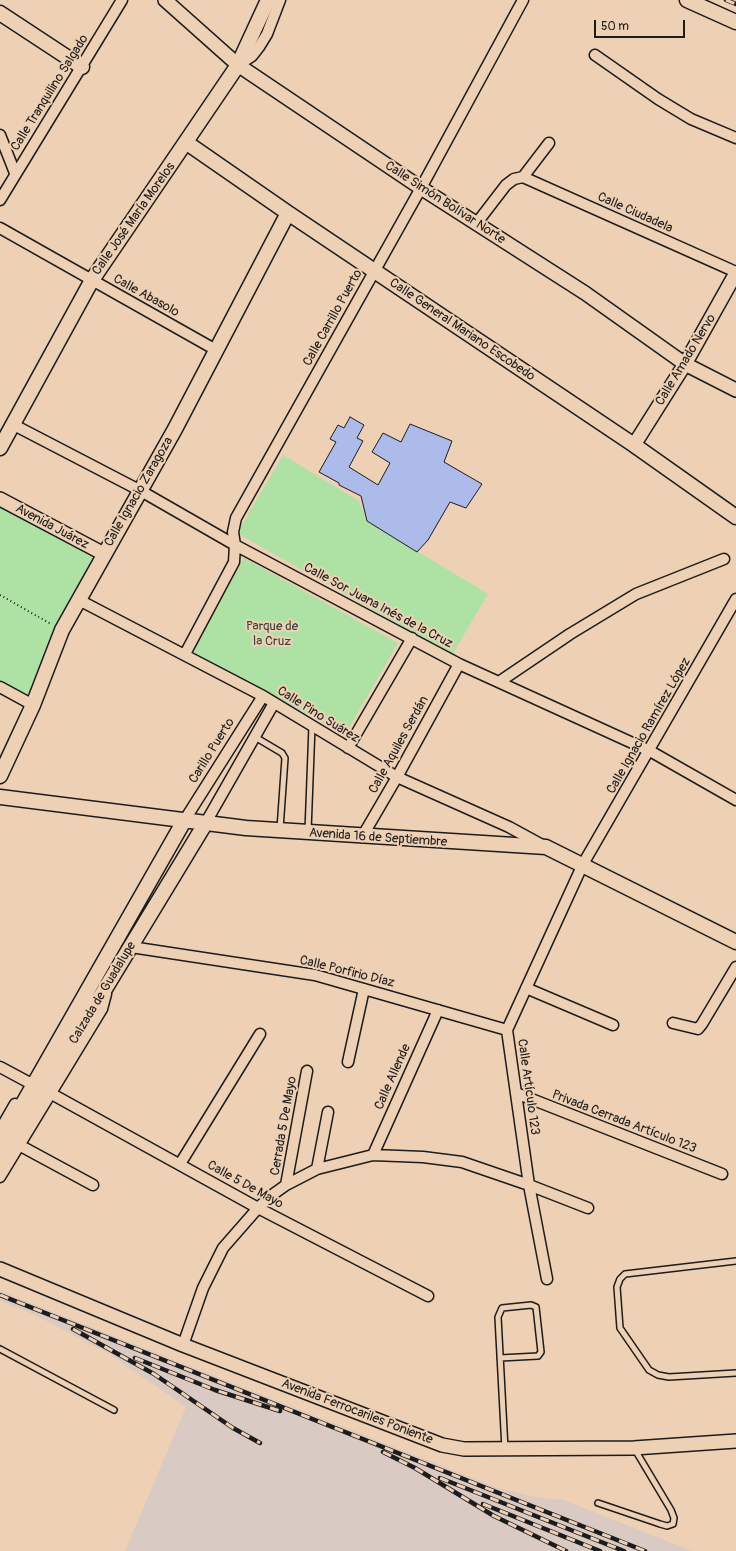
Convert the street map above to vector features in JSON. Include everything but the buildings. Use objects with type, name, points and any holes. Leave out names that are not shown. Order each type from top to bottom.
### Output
[{"type":"main road","points":[[238,65],[268,0]]},
{"type":"main road","points":[[687,0],[736,22]]},
{"type":"main road","points":[[0,13],[82,67]]},
{"type":"main road","name":"Calle José María Morelos","points":[[0,448],[14,425],[92,280],[238,65]]},
{"type":"main road","name":"Calle General Mariano Escobedo","points":[[187,142],[288,214],[634,445],[736,517]]},
{"type":"main road","name":"Calle Ignacio Zaragoza","points":[[0,776],[33,705],[62,630],[141,491],[288,214]]},
{"type":"main road","name":"Avenida 16 de Septiembre","points":[[0,797],[205,824],[280,831],[546,847],[583,864],[736,942]]},
{"type":"main road","name":"Calzada de Guadalupe","points":[[0,1144],[184,821]]},
{"type":"main road","name":"Calzada de Guadalupe","points":[[0,1162],[205,824]]},
{"type":"street","name":"Calle Tranquilino Salgado","points":[[0,200],[15,173],[82,67],[122,0]]},
{"type":"street","name":"Calle Simón Bolívar Norte","points":[[165,0],[238,65],[421,188],[585,293],[685,364],[736,390]]},
{"type":"street","name":"Calle José María Morelos","points":[[238,65],[252,56],[259,47],[267,34],[280,0]]},
{"type":"street","name":"Calle Carrillo Puerto","points":[[184,654],[234,562],[235,545],[232,532],[236,518],[421,188],[524,0]]},
{"type":"street","points":[[595,55],[658,99],[691,119],[736,138]]},
{"type":"street","points":[[0,135],[15,173]]},
{"type":"street","points":[[476,224],[506,185],[514,179],[523,177],[549,143]]},
{"type":"street","name":"Calle Ciudadela","points":[[523,177],[736,273]]},
{"type":"street","name":"Calle Abasolo","points":[[0,228],[216,350]]},
{"type":"street","name":"Calle Amado Nervo","points":[[634,445],[685,364],[736,273]]},
{"type":"street","name":"Calle Sor Juana Inés de la Cruz","points":[[14,425],[141,491],[235,545],[459,664],[650,751],[736,800]]},
{"type":"street","name":"Avenida Juárez","points":[[0,499],[104,554]]},
{"type":"street","points":[[499,682],[570,634],[636,594],[724,559]]},
{"type":"street","name":"Calle Ignacio Ramírez López","points":[[583,864],[650,751],[736,599]]},
{"type":"street","name":"Calle Pino Suárez","points":[[79,600],[262,696],[397,777],[509,827],[546,847]]},
{"type":"street","points":[[348,748],[412,638]]},
{"type":"street","name":"Calle Aquiles Serdán","points":[[362,837],[459,664]]},
{"type":"street","points":[[0,686],[33,705]]},
{"type":"street","name":"Carillo Puerto","points":[[184,821],[262,696]]},
{"type":"street","points":[[205,824],[274,703]]},
{"type":"street","name":"Calle Artículo 123","points":[[547,1279],[529,1185],[507,1030],[583,864]]},
{"type":"street","name":"Calle Porfirio Díaz","points":[[131,947],[315,975],[507,1030]]},
{"type":"street","points":[[673,1023],[698,1029],[736,968]]},
{"type":"street","points":[[0,1130],[81,993],[92,983]]},
{"type":"street","points":[[0,1177],[102,1009],[107,986]]},
{"type":"street","points":[[526,988],[613,1025]]},
{"type":"street","points":[[348,1062],[364,989]]},
{"type":"street","name":"Calle Allende","points":[[373,1155],[438,1010]]},
{"type":"street","points":[[180,1164],[260,1034]]},
{"type":"street","points":[[0,1067],[28,1082]]},
{"type":"street","name":"Cerrada 5 De Mayo","points":[[286,1184],[307,1071]]},
{"type":"street","name":"Calle 5 De Mayo","points":[[50,1093],[258,1208],[428,1296]]},
{"type":"street","name":"Privada Cerrada Artículo 123","points":[[516,1093],[722,1174]]},
{"type":"street","points":[[317,1169],[328,1112]]},
{"type":"street","points":[[19,1145],[93,1185]]},
{"type":"street","points":[[183,1345],[203,1288],[223,1248],[258,1208],[286,1184],[317,1169],[373,1155],[423,1156],[462,1162],[529,1185],[588,1208]]},
{"type":"street","name":"Avenida Ferrocariles Poniente","points":[[0,1269],[183,1345],[442,1445],[464,1449],[634,1448],[736,1441]]},
{"type":"lane","points":[[308,833],[312,726]]},
{"type":"lane","points":[[255,737],[282,753],[285,758],[280,831]]},
{"type":"lane","points":[[736,1262],[625,1274],[620,1278],[617,1287],[620,1328],[649,1370],[658,1375],[669,1377],[736,1373]]},
{"type":"lane","points":[[500,1358],[538,1356],[541,1352],[536,1307],[532,1305],[502,1308],[498,1317],[500,1358],[505,1449]]},
{"type":"lane","points":[[0,1349],[114,1410]]},
{"type":"lane","points":[[598,1503],[667,1526],[673,1524],[674,1518],[671,1510],[634,1448]]},
{"type":"path","points":[[0,595],[62,630]]},
{"type":"shaded area","points":[[0,1291],[495,1487],[534,1497],[564,1500],[692,1551],[125,1551],[186,1407],[106,1352],[33,1314],[0,1301]]},
{"type":"green space","points":[[283,455],[359,501],[367,521],[488,594],[452,655],[237,533]]},
{"type":"green space","points":[[0,499],[104,554],[33,705],[0,687]]},
{"type":"green space","name":"Parque de la Cruz","points":[[244,558],[398,643],[345,735],[193,652]]},
{"type":"railway","points":[[726,0],[736,4]]},
{"type":"railway","points":[[0,1295],[645,1551]]},
{"type":"railway","points":[[73,1329],[154,1374],[233,1428],[260,1443]]},
{"type":"railway","points":[[135,1358],[215,1390],[280,1411]]},
{"type":"railway","points":[[383,1452],[415,1468],[494,1516],[566,1551]]},
{"type":"railway","points":[[440,1478],[624,1551]]},
{"type":"railway","points":[[483,1504],[600,1551]]}]
